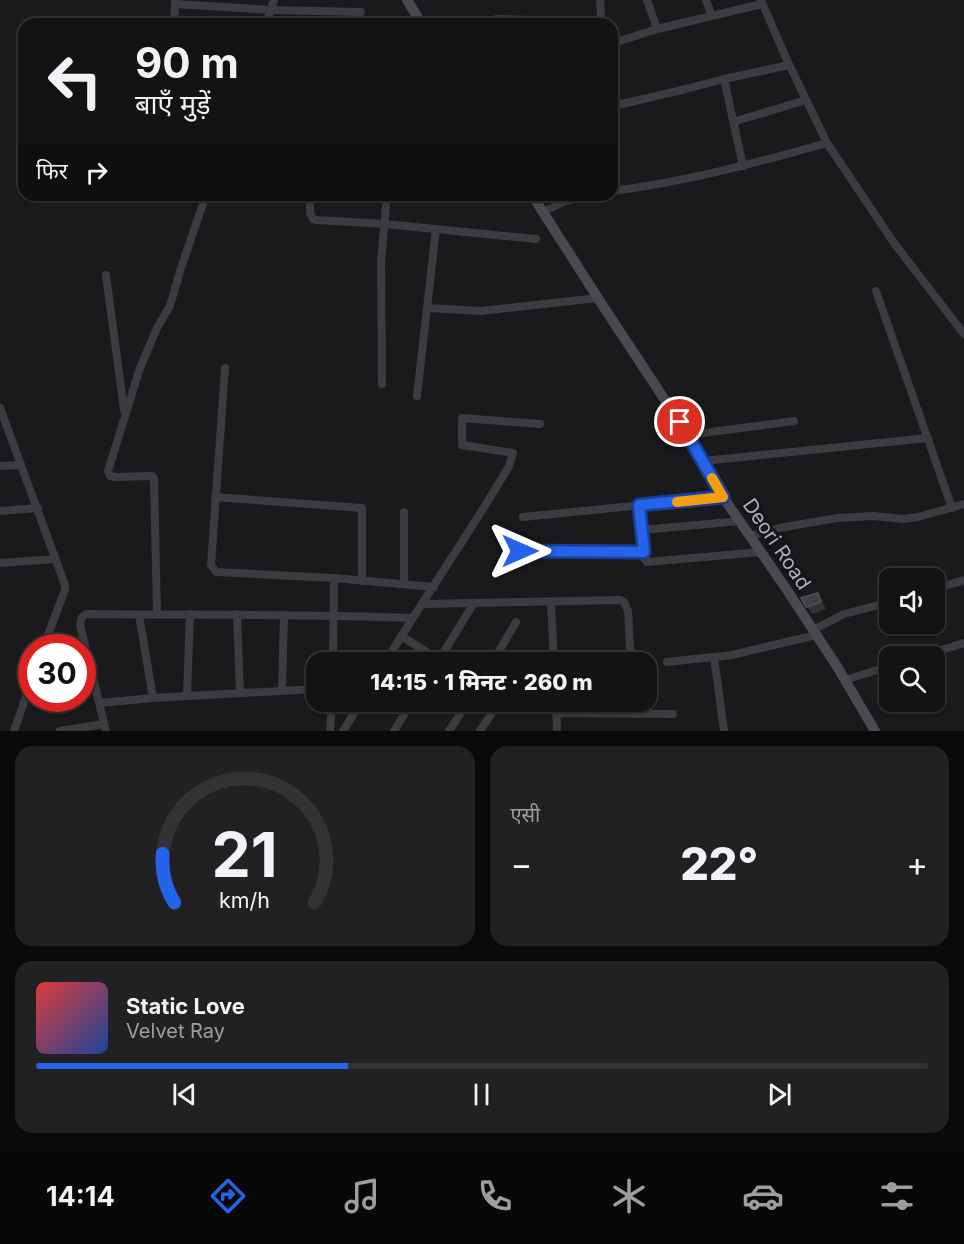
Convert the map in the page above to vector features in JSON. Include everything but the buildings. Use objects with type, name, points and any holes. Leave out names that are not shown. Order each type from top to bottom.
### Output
[{"type":"street","points":[[268,18],[273,0]]},
{"type":"street","points":[[407,0],[418,18]]},
{"type":"street","points":[[600,0],[601,18]]},
{"type":"street","points":[[648,0],[657,29]]},
{"type":"street","points":[[706,0],[712,16]]},
{"type":"street","points":[[174,18],[175,2],[270,10],[361,12]]},
{"type":"street","points":[[620,40],[762,2],[789,65],[827,143],[894,243],[964,334]]},
{"type":"street","points":[[618,102],[622,104],[789,65]]},
{"type":"street","points":[[724,79],[742,166]]},
{"type":"street","points":[[733,123],[806,100]]},
{"type":"street","points":[[618,190],[649,186],[742,166],[827,143]]},
{"type":"street","points":[[157,614],[154,478],[152,476],[115,477],[108,474],[125,414],[145,357],[157,328],[170,306],[204,201]]},
{"type":"street","points":[[310,201],[310,213],[313,219],[536,239]]},
{"type":"street","points":[[381,384],[381,261],[387,201]]},
{"type":"street","name":"Deori Road","points":[[536,201],[688,435],[723,497],[845,680],[875,731]]},
{"type":"street","points":[[543,212],[567,201]]},
{"type":"street","points":[[417,396],[436,229]]},
{"type":"street","points":[[106,275],[125,414]]},
{"type":"street","points":[[876,291],[952,508]]},
{"type":"street","points":[[428,308],[480,311],[598,298]]},
{"type":"street","points":[[225,368],[215,497],[211,566],[213,570],[434,587]]},
{"type":"street","points":[[1,413],[61,571],[65,590],[48,634]]},
{"type":"street","points":[[392,652],[487,504],[509,466],[513,453],[462,445],[462,418],[540,424]]},
{"type":"street","points":[[688,435],[794,421]]},
{"type":"street","points":[[703,461],[928,438]]},
{"type":"street","points":[[0,466],[21,465]]},
{"type":"street","points":[[215,497],[362,508],[362,580]]},
{"type":"street","points":[[524,517],[723,497]]},
{"type":"street","points":[[750,536],[779,528],[837,518],[873,516],[903,519],[964,504]]},
{"type":"street","points":[[639,505],[644,558],[649,563],[761,552]]},
{"type":"street","points":[[0,511],[38,508]]},
{"type":"street","points":[[404,512],[404,584]]},
{"type":"street","points":[[642,530],[740,522]]},
{"type":"street","points":[[520,551],[644,552]]},
{"type":"street","points":[[0,563],[55,559]]},
{"type":"street","points":[[333,652],[334,578]]},
{"type":"street","points":[[945,586],[964,580]]},
{"type":"street","points":[[422,604],[621,600],[628,611],[631,652]]},
{"type":"street","points":[[551,602],[553,652]]},
{"type":"street","points":[[446,652],[474,603]]},
{"type":"street","points":[[667,662],[732,655],[814,632],[844,614],[879,605]]},
{"type":"street","points":[[82,634],[81,619],[87,614],[334,615],[412,618]]},
{"type":"street","points":[[188,696],[190,614]]},
{"type":"street","points":[[237,614],[240,693]]},
{"type":"street","points":[[139,615],[153,698]]},
{"type":"street","points":[[282,691],[284,615]]},
{"type":"street","points":[[498,652],[516,622]]},
{"type":"street","points":[[401,636],[425,652]]},
{"type":"street","points":[[945,649],[964,643]]},
{"type":"street","points":[[714,657],[724,731]]},
{"type":"street","points":[[845,680],[879,669]]},
{"type":"street","points":[[60,731],[105,728],[96,688]]},
{"type":"street","points":[[100,703],[306,690]]},
{"type":"street","points":[[14,731],[21,712]]},
{"type":"street","points":[[330,731],[331,712]]},
{"type":"street","points":[[343,731],[355,712]]},
{"type":"street","points":[[394,731],[406,712]]},
{"type":"street","points":[[449,731],[461,712]]},
{"type":"street","points":[[480,731],[492,712]]},
{"type":"street","points":[[557,731],[556,713],[673,714]]},
{"type":"slow traffic","points":[[677,502],[723,497],[712,478]]},
{"type":"route","points":[[520,551],[644,552],[639,505],[723,497],[680,422]]}]
